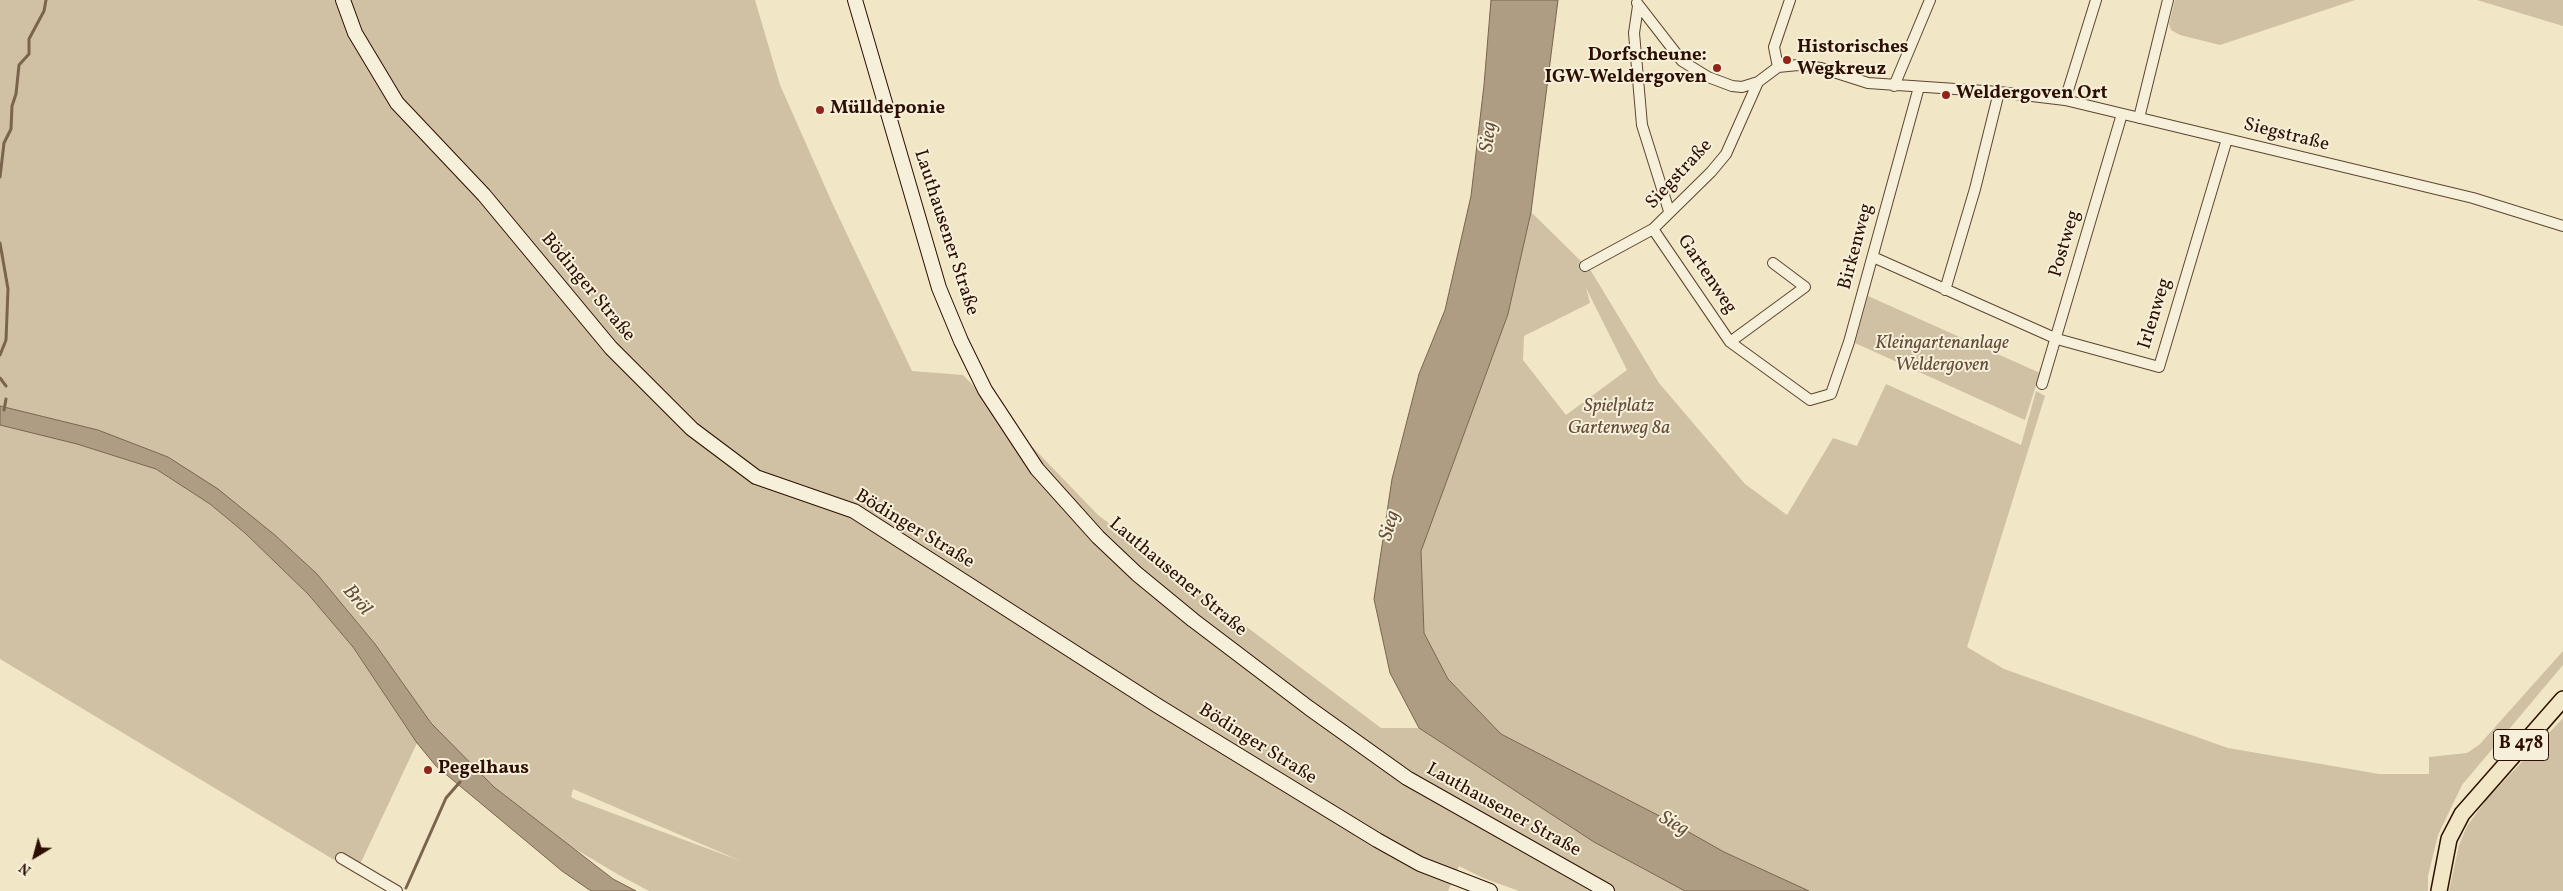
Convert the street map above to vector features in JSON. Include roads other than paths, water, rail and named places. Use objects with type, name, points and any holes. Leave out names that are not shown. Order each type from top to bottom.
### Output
[{"type":"main road","name":"B 478","points":[[2440,885],[2449,839],[2462,814],[2563,698]]},
{"type":"street","name":"Bödinger Straße","points":[[344,0],[355,33],[397,103],[484,195],[611,348],[692,429],[756,477],[854,511],[1158,706],[1376,840],[1420,864],[1490,891]]},
{"type":"street","name":"Lauthausener Straße","points":[[855,0],[939,288],[961,341],[985,390],[1037,469],[1098,537],[1138,574],[1192,620],[1309,708],[1407,778],[1606,891]]},
{"type":"street","points":[[1778,66],[1774,48],[1790,0]]},
{"type":"street","points":[[1894,86],[1930,0]]},
{"type":"street","points":[[2065,100],[2096,0]]},
{"type":"street","points":[[2139,118],[2168,0]]},
{"type":"street","points":[[1637,3],[1682,61],[1708,77],[1732,86],[1742,87],[1758,82]]},
{"type":"street","points":[[1637,3],[1634,33],[1642,125],[1670,211]]},
{"type":"street","name":"Siegstraße","points":[[1586,266],[1653,229],[1726,154],[1758,82],[1778,66],[1798,65],[1821,68],[1868,83],[1999,92],[2065,100],[2472,198],[2563,226]]},
{"type":"street","name":"Birkenweg","points":[[1810,400],[1831,394],[1849,342],[1919,87]]},
{"type":"street","points":[[1945,290],[1999,92]]},
{"type":"street","name":"Postweg","points":[[2042,384],[2057,339],[2122,114]]},
{"type":"street","name":"Irlenweg","points":[[1873,257],[2057,339],[2159,367],[2227,139]]},
{"type":"street","name":"Gartenweg","points":[[1653,229],[1730,342],[1810,400]]},
{"type":"street","name":"Gartenweg","points":[[1730,342],[1805,287],[1773,263]]},
{"type":"street","points":[[341,858],[397,891]]},
{"type":"water","name":"Sieg","points":[[1491,0],[1558,0],[1531,212],[1508,314],[1421,551],[1424,633],[1448,679],[1501,734],[1671,822],[1724,852],[1809,891],[1685,891],[1594,842],[1419,728],[1390,673],[1374,599],[1392,479],[1419,374],[1445,310],[1471,196],[1484,85]]},
{"type":"water","points":[[0,406],[98,430],[168,457],[218,489],[276,536],[317,574],[375,644],[431,723],[494,787],[613,879],[636,891],[592,891],[588,889],[562,871],[436,766],[417,743],[353,647],[308,594],[245,533],[210,504],[156,469],[77,444],[0,425]]},
{"type":"waterway","points":[[0,177],[4,143],[11,129],[12,106],[16,94],[19,65],[29,54],[29,39],[44,11],[46,0]]},
{"type":"waterway","points":[[0,243],[8,289],[6,340],[0,355]]},
{"type":"waterway","points":[[0,378],[6,386]]},
{"type":"waterway","points":[[4,410],[6,399]]},
{"type":"waterway","points":[[406,888],[446,798],[460,782]]},
{"type":"place","name":"Historisches Wegkreuz","points":[[1787,60]]},
{"type":"place","name":"Dorfscheune: IGW-Weldergoven","points":[[1717,68]]},
{"type":"place","name":"Weldergoven Ort","points":[[1946,95]]},
{"type":"place","name":"Mülldeponie","points":[[820,110]]},
{"type":"place","name":"Pegelhaus","points":[[428,770]]},
{"type":"park label","name":"Kleingartenanlage Weldergoven","points":[[1942,356]]},
{"type":"park label","name":"Spielplatz Gartenweg 8a","points":[[1619,419]]},
{"type":"water label","name":"Bröl","points":[[356,601]]}]
